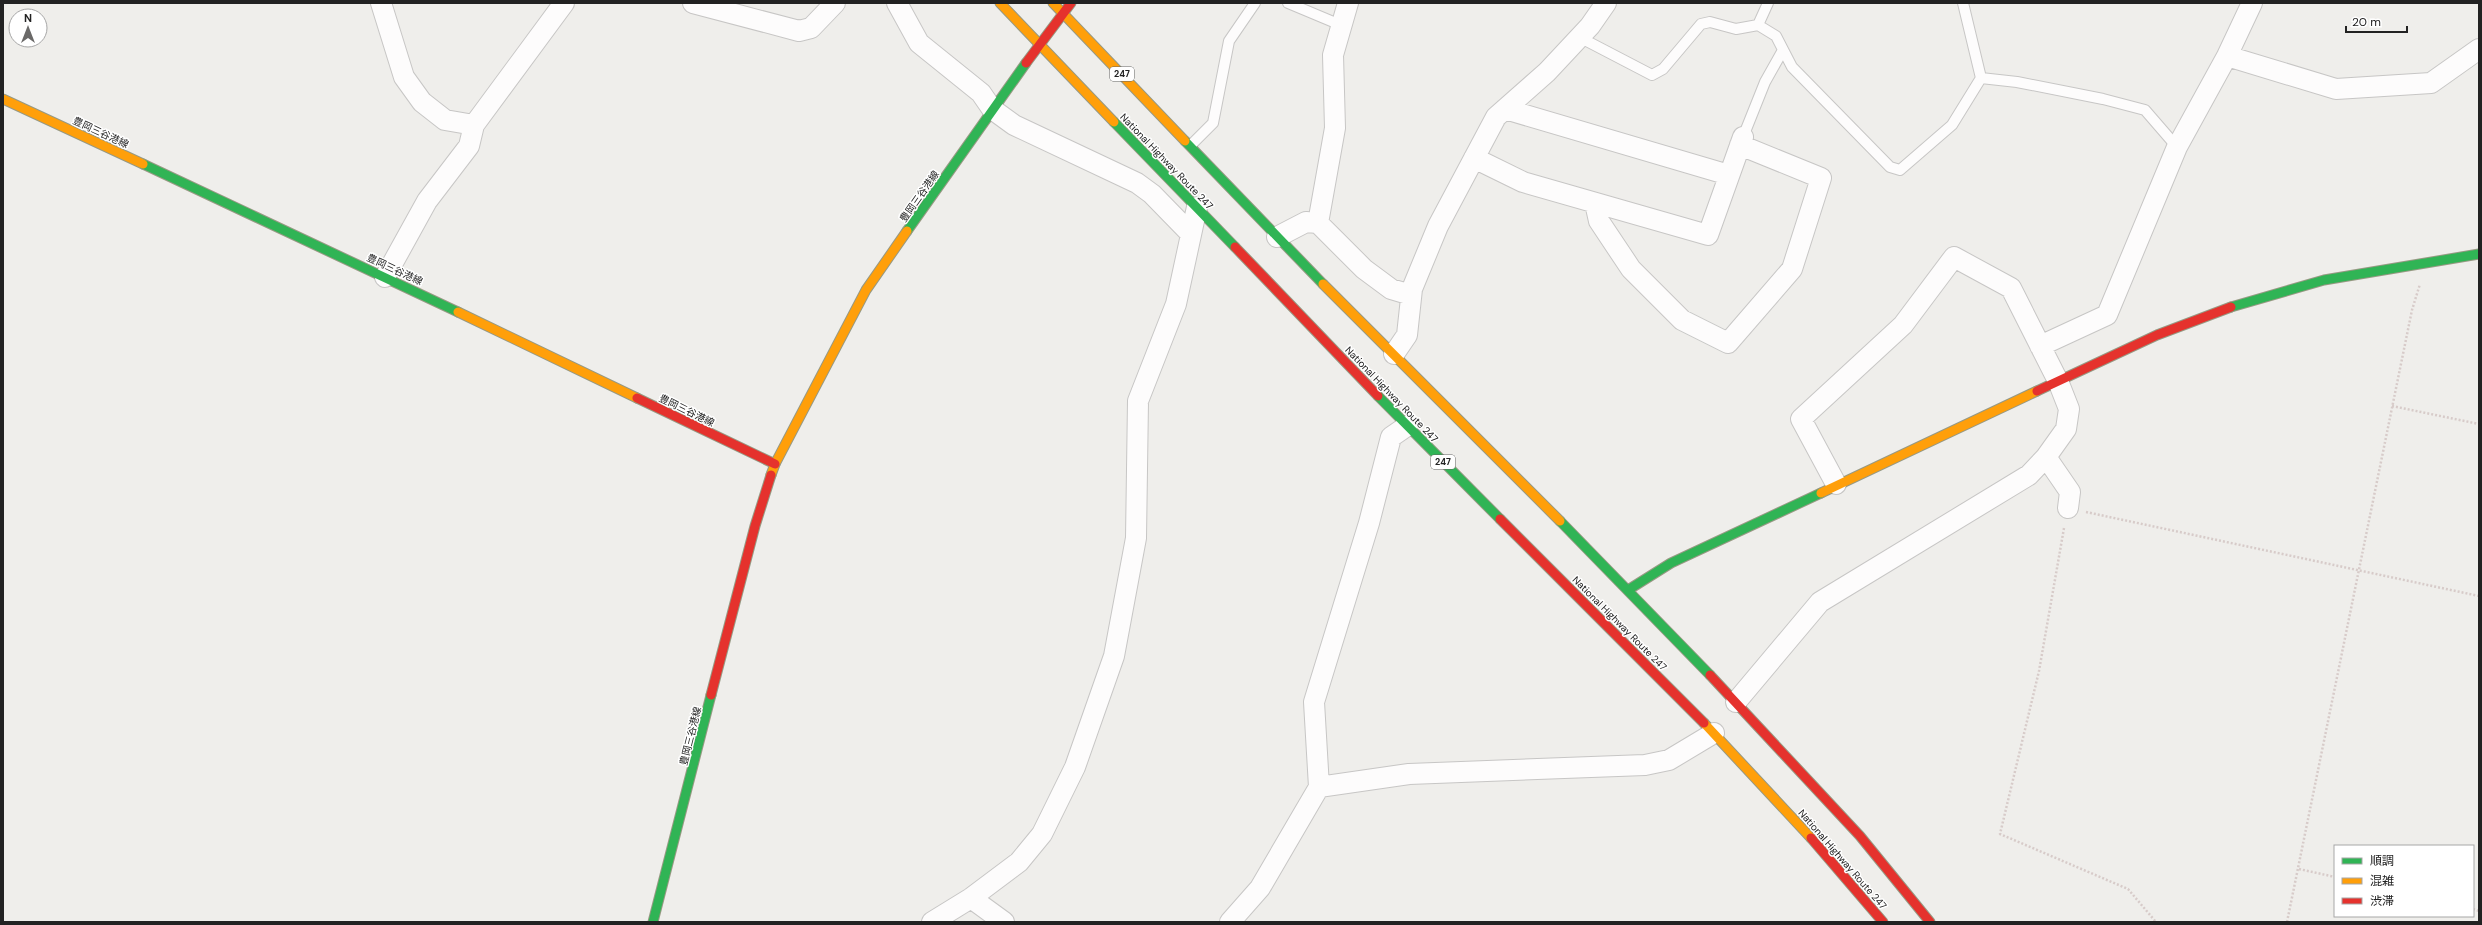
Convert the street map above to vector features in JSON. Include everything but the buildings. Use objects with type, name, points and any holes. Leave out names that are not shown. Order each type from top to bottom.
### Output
[{"type":"main road","name":"National Highway Route 247","points":[[1000,3],[1407,426],[1714,733],[1824,852],[1883,922]]},
{"type":"main road","name":"247","points":[[1053,3],[1191,145],[1277,237],[1628,590],[1736,702],[1860,836],[1930,922]]},
{"type":"main road","name":"豊岡三谷港線","points":[[653,922],[755,526],[775,464],[866,290],[992,108],[1071,3]]},
{"type":"main road","name":"豊岡三谷港線","points":[[3,99],[385,277],[775,464]]},
{"type":"main road","points":[[1628,590],[1671,563],[1836,484],[2156,335],[2241,303],[2324,280],[2479,254]]},
{"type":"street","points":[[381,3],[404,77],[422,102],[445,120],[474,125]]},
{"type":"street","points":[[385,277],[427,201],[469,146],[474,125],[564,3]]},
{"type":"street","points":[[693,3],[799,31],[811,28],[835,3]]},
{"type":"street","points":[[897,3],[919,43],[981,93],[992,108],[1014,125],[1137,183],[1152,194],[1191,234]]},
{"type":"street","points":[[1318,224],[1335,128],[1333,55],[1343,26],[1348,3]]},
{"type":"street","points":[[1394,354],[1407,335],[1411,295],[1438,226],[1496,117],[1547,72],[1579,37],[1606,3]]},
{"type":"street","points":[[2040,346],[2107,316],[2178,147],[2227,56],[2252,3]]},
{"type":"street","points":[[2227,56],[2336,89],[2431,84],[2479,49]]},
{"type":"street","points":[[1505,108],[1729,176]]},
{"type":"street","points":[[1474,158],[1523,182],[1595,202],[1708,235],[1741,141],[1820,178],[1792,269],[1728,343],[1682,320],[1632,269],[1599,222],[1595,202]]},
{"type":"street","points":[[932,922],[971,898],[1019,862],[1042,834],[1075,767],[1114,656],[1136,538],[1138,401],[1176,304],[1197,207]]},
{"type":"street","points":[[1277,237],[1306,222],[1318,224],[1364,269],[1391,289],[1411,295]]},
{"type":"street","points":[[1736,702],[1820,602],[2029,475],[2046,458],[2066,429],[2069,409],[2058,381],[2011,288],[1954,257],[1902,325],[1801,419],[1836,484]]},
{"type":"street","points":[[1230,922],[1260,888],[1319,787],[1314,702],[1369,523],[1391,437],[1407,426]]},
{"type":"street","points":[[2046,458],[2070,492],[2068,508]]},
{"type":"street","points":[[1319,787],[1409,774],[1645,765],[1669,760],[1714,733]]},
{"type":"street","points":[[971,898],[1004,922]]},
{"type":"lane","points":[[1191,145],[1213,123],[1229,41],[1255,3]]},
{"type":"lane","points":[[1288,3],[1343,26]]},
{"type":"lane","points":[[1758,25],[1768,3]]},
{"type":"lane","points":[[1579,37],[1652,75],[1663,69],[1701,24],[1710,22],[1736,29],[1758,25],[1776,36],[1792,67],[1890,167],[1900,170],[1952,125],[1981,78],[1963,3]]},
{"type":"lane","points":[[1741,141],[1765,82],[1783,50]]},
{"type":"lane","points":[[1981,78],[2017,82],[2103,99],[2145,110],[2178,147]]},
{"type":"path","points":[[2288,922],[2412,310],[2427,262]]},
{"type":"path","points":[[2392,406],[2479,424]]},
{"type":"path","points":[[2156,922],[2128,889],[2000,834],[2039,671],[2068,508],[2359,569],[2479,596]]},
{"type":"path","points":[[2299,869],[2334,877]]},
{"type":"traffic: fast","points":[[907,231],[1026,63]]},
{"type":"traffic: fast","points":[[1114,122],[1235,247]]},
{"type":"traffic: fast","points":[[1185,141],[1323,284]]},
{"type":"traffic: fast","points":[[143,164],[458,312]]},
{"type":"traffic: fast","points":[[2231,307],[2324,280],[2479,254]]},
{"type":"traffic: fast","points":[[1378,396],[1500,519]]},
{"type":"traffic: fast","points":[[1628,590],[1671,563],[1821,493]]},
{"type":"traffic: fast","points":[[1560,521],[1710,675]]},
{"type":"traffic: fast","points":[[653,922],[711,695]]},
{"type":"traffic: slow","points":[[1000,3],[1114,122]]},
{"type":"traffic: slow","points":[[1053,3],[1185,141]]},
{"type":"traffic: slow","points":[[3,99],[143,164]]},
{"type":"traffic: slow","points":[[771,475],[775,464],[866,290],[907,231]]},
{"type":"traffic: slow","points":[[1323,284],[1560,521]]},
{"type":"traffic: slow","points":[[458,312],[637,398]]},
{"type":"traffic: slow","points":[[1821,493],[2037,391]]},
{"type":"traffic: slow","points":[[1704,723],[1811,838]]},
{"type":"traffic: jam","points":[[1026,63],[1071,3]]},
{"type":"traffic: jam","points":[[1235,247],[1378,396]]},
{"type":"traffic: jam","points":[[2037,391],[2157,335],[2231,307]]},
{"type":"traffic: jam","points":[[637,398],[775,464]]},
{"type":"traffic: jam","points":[[711,695],[755,526],[771,475]]},
{"type":"traffic: jam","points":[[1500,519],[1704,723]]},
{"type":"traffic: jam","points":[[1710,675],[1860,836],[1930,922]]},
{"type":"traffic: jam","points":[[1811,838],[1883,922]]}]
